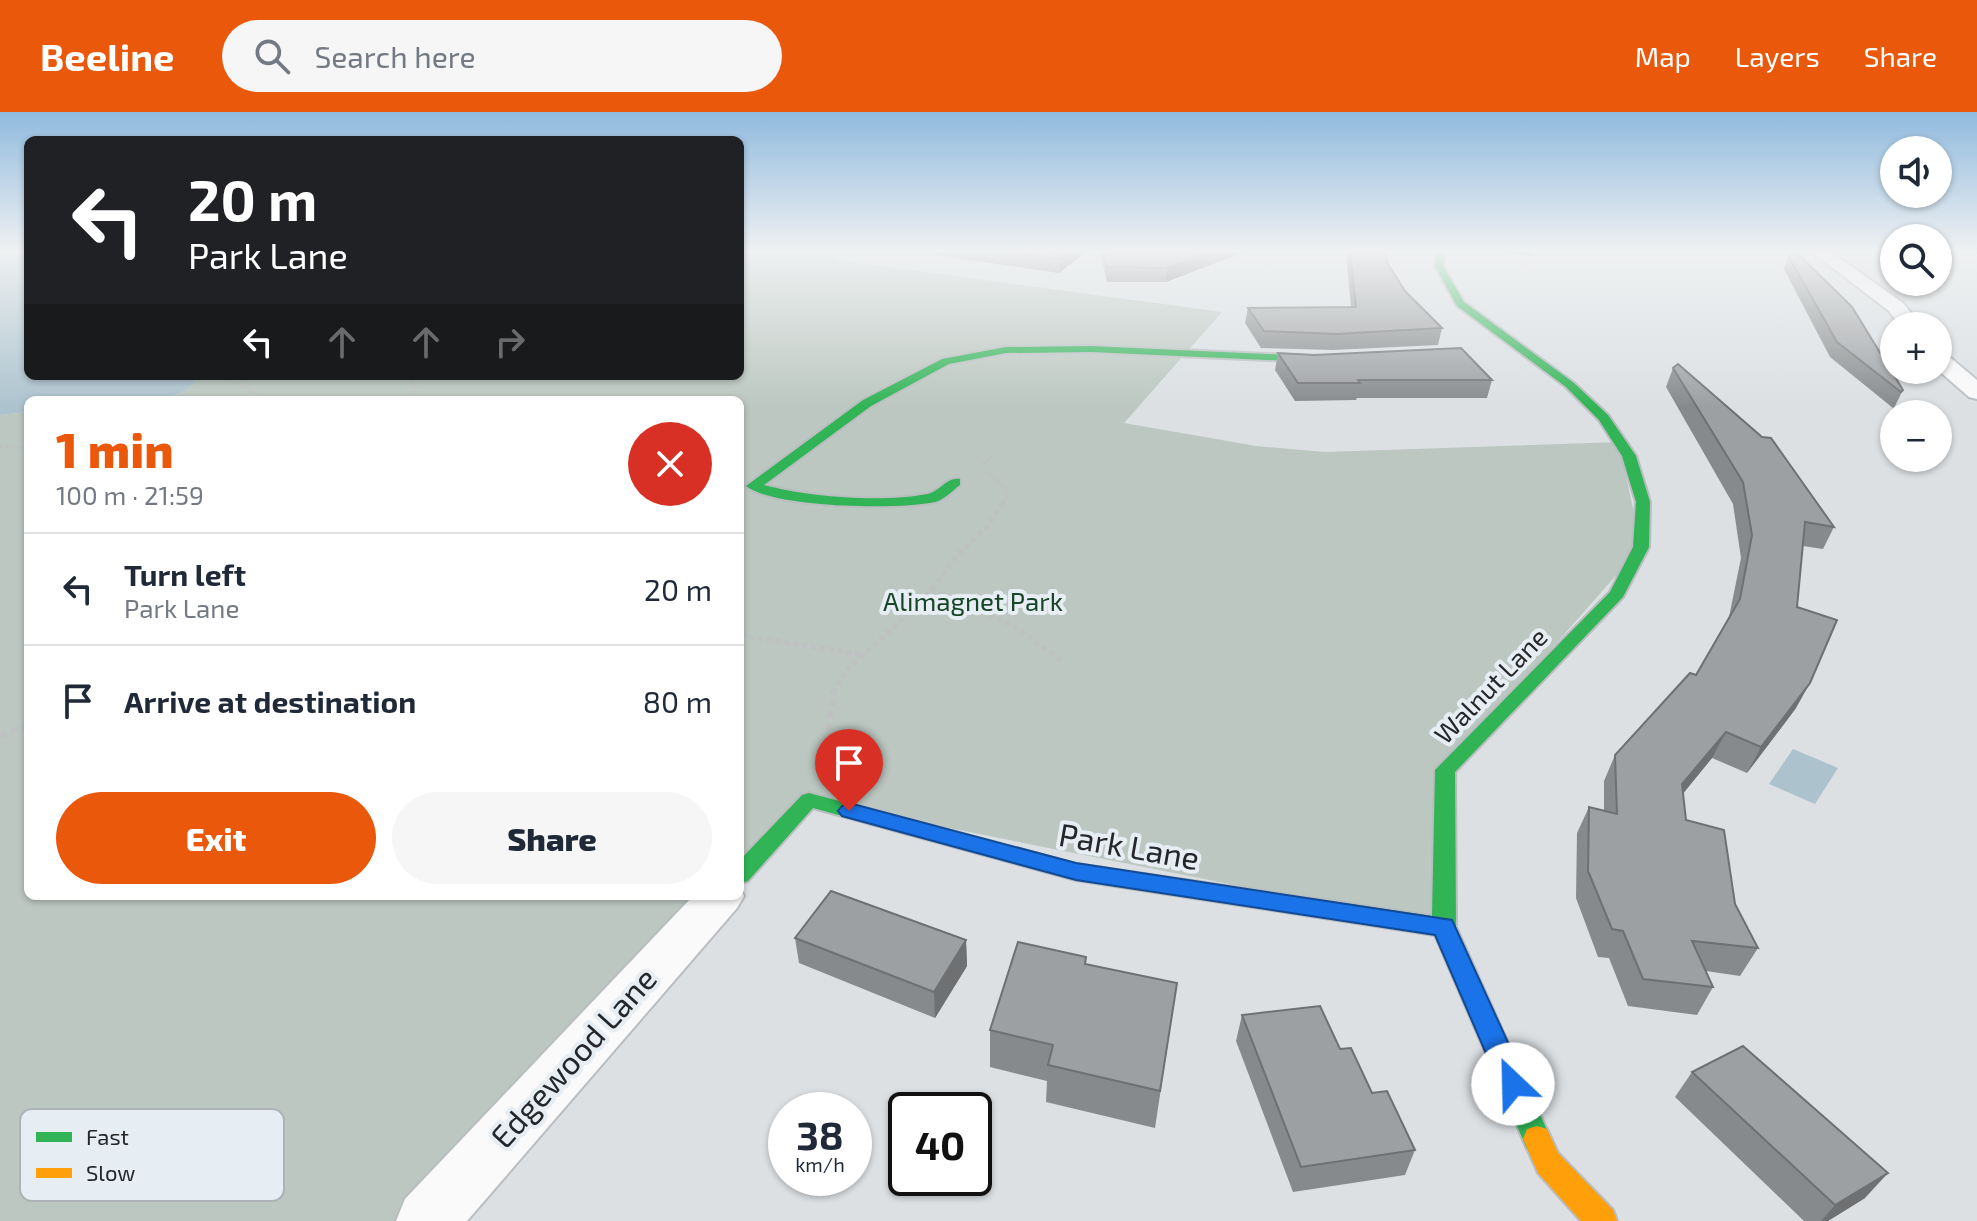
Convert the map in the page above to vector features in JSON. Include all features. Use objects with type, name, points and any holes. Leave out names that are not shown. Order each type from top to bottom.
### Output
[{"type":"street","name":"Walnut Lane","points":[[1460,304],[1570,385],[1593,407],[1629,456],[1643,502],[1641,547],[1617,594],[1445,770],[1444,927],[1548,1163],[1602,1221]]},
{"type":"street","points":[[955,482],[934,498],[883,501],[801,499],[753,486],[867,403],[946,361],[1006,350],[1077,349],[1282,360],[1357,359]]},
{"type":"street","points":[[1492,353],[1522,351]]},
{"type":"street","points":[[1952,371],[1977,392]]},
{"type":"street","points":[[744,871],[815,801]]},
{"type":"street","name":"Park Lane","points":[[815,801],[1076,872],[1444,927]]},
{"type":"street","name":"Edgewood Lane","points":[[427,1221],[717,900]]},
{"type":"path","points":[[231,380],[258,396]]},
{"type":"path","points":[[0,446],[24,448]]},
{"type":"path","points":[[815,801],[833,693],[844,673],[930,589],[957,555],[986,528],[1008,495],[992,473],[979,468]]},
{"type":"path","points":[[930,589],[1024,631],[1058,658],[1058,667]]},
{"type":"path","points":[[744,636],[864,655]]},
{"type":"path","points":[[0,736],[24,727]]},
{"type":"green space","name":"Alimagnet Park","points":[[744,304],[1161,304],[1222,312],[1124,423],[1256,446],[1325,452],[1619,442],[1641,547],[1445,770],[1444,927],[809,800],[744,871],[744,396],[173,396],[187,390],[198,380],[744,380]]},
{"type":"green space","points":[[24,412],[24,900],[717,900],[427,1221],[0,1221],[0,415]]},
{"type":"water","points":[[0,304],[24,304],[24,380],[198,380],[187,390],[173,396],[24,396],[24,412],[0,415]]},
{"type":"water","points":[[1793,749],[1838,768],[1815,804],[1769,784]]},
{"type":"building","points":[[1356,304],[1418,304],[1442,328],[1336,334],[1264,331],[1248,308],[1356,307]]},
{"type":"building","points":[[1815,304],[1849,304],[1852,307],[1880,353],[1880,376],[1837,342]]},
{"type":"building","points":[[1461,348],[1492,380],[1298,383],[1278,353],[1314,355]]},
{"type":"building","points":[[1678,364],[1762,437],[1771,438],[1834,527],[1805,522],[1797,607],[1837,620],[1810,683],[1761,747],[1726,732],[1682,784],[1686,820],[1724,830],[1735,904],[1758,948],[1692,941],[1713,987],[1643,979],[1623,931],[1612,929],[1588,871],[1589,807],[1617,814],[1615,755],[1690,673],[1696,675],[1740,599],[1752,535],[1743,482],[1673,368]]},
{"type":"building","points":[[1891,384],[1899,384],[1901,392]]},
{"type":"building","points":[[831,891],[966,940],[934,992],[795,938]]},
{"type":"building","points":[[1018,942],[1086,957],[1085,964],[1177,983],[1160,1091],[1048,1065],[1053,1045],[990,1030]]},
{"type":"building","points":[[1320,1006],[1340,1049],[1351,1048],[1372,1093],[1387,1091],[1415,1150],[1301,1167],[1242,1015]]},
{"type":"building","points":[[1743,1046],[1888,1173],[1835,1205],[1692,1072]]},
{"type":"traffic: fast","points":[[1460,304],[1570,385],[1604,418],[1629,456],[1643,502],[1641,547],[1617,594],[1445,770],[1444,927],[1537,1139]]},
{"type":"traffic: fast","points":[[955,482],[934,498],[883,501],[801,499],[753,486],[867,403],[946,361],[1006,350],[1091,349],[1335,360]]},
{"type":"traffic: fast","points":[[744,871],[809,800],[1076,872],[1444,927]]},
{"type":"traffic: slow","points":[[1537,1139],[1548,1163],[1602,1221]]},
{"type":"route","points":[[849,811],[1076,872],[1444,927],[1513,1084]]}]
